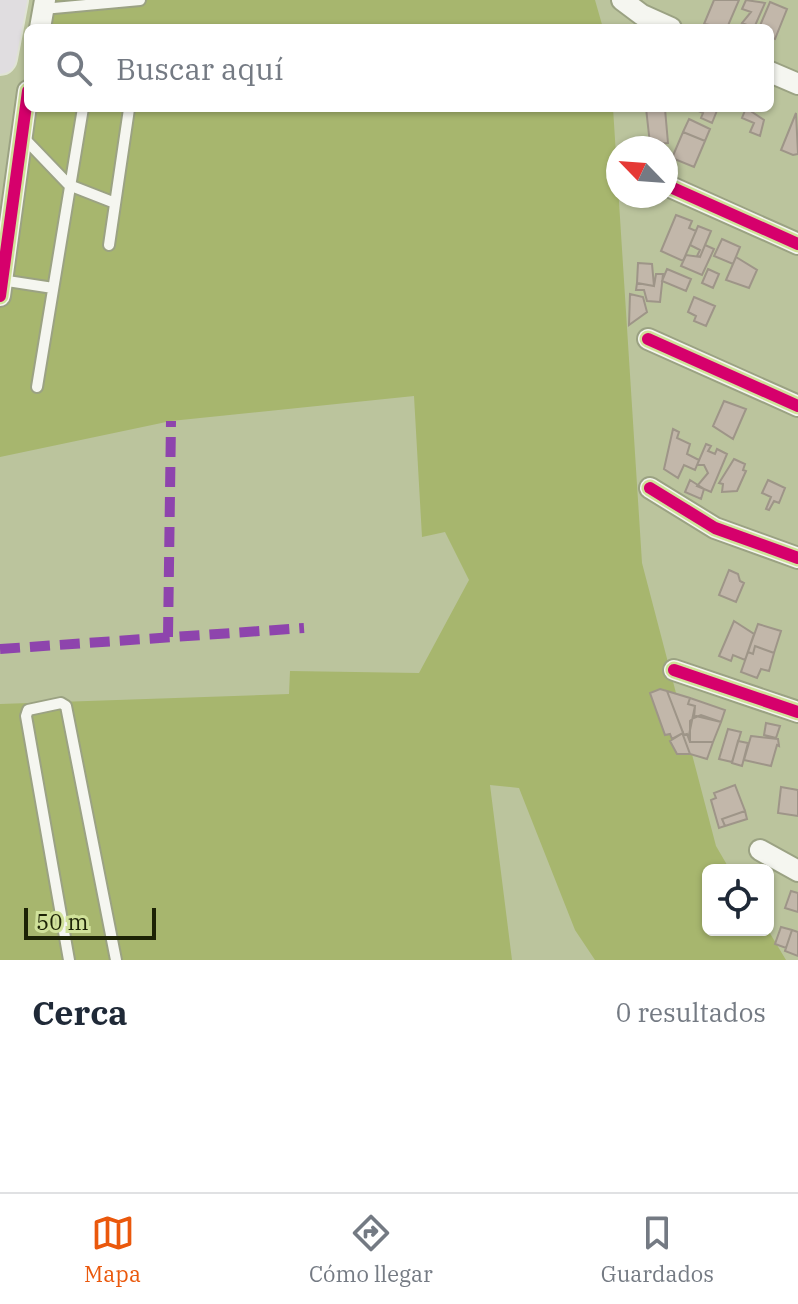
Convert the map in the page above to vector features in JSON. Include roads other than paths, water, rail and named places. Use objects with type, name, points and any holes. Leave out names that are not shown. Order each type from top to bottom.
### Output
[{"type":"highway","points":[[0,58],[11,0]]},
{"type":"street","points":[[622,0],[642,15],[662,24]]},
{"type":"street","points":[[774,74],[798,84]]},
{"type":"street","points":[[0,296],[25,112]]},
{"type":"street","points":[[678,190],[798,244]]},
{"type":"street","points":[[648,339],[798,406]]},
{"type":"street","points":[[650,488],[715,528],[798,558]]},
{"type":"street","points":[[674,670],[798,712]]},
{"type":"street","points":[[760,850],[798,871]]},
{"type":"lane","points":[[42,12],[140,0]]},
{"type":"lane","points":[[37,387],[82,112]]},
{"type":"lane","points":[[109,245],[129,112]]},
{"type":"lane","points":[[21,135],[69,185],[115,203]]},
{"type":"lane","points":[[1,280],[53,288]]},
{"type":"lane","points":[[69,960],[26,716],[28,710],[61,703],[66,706],[116,960]]}]
